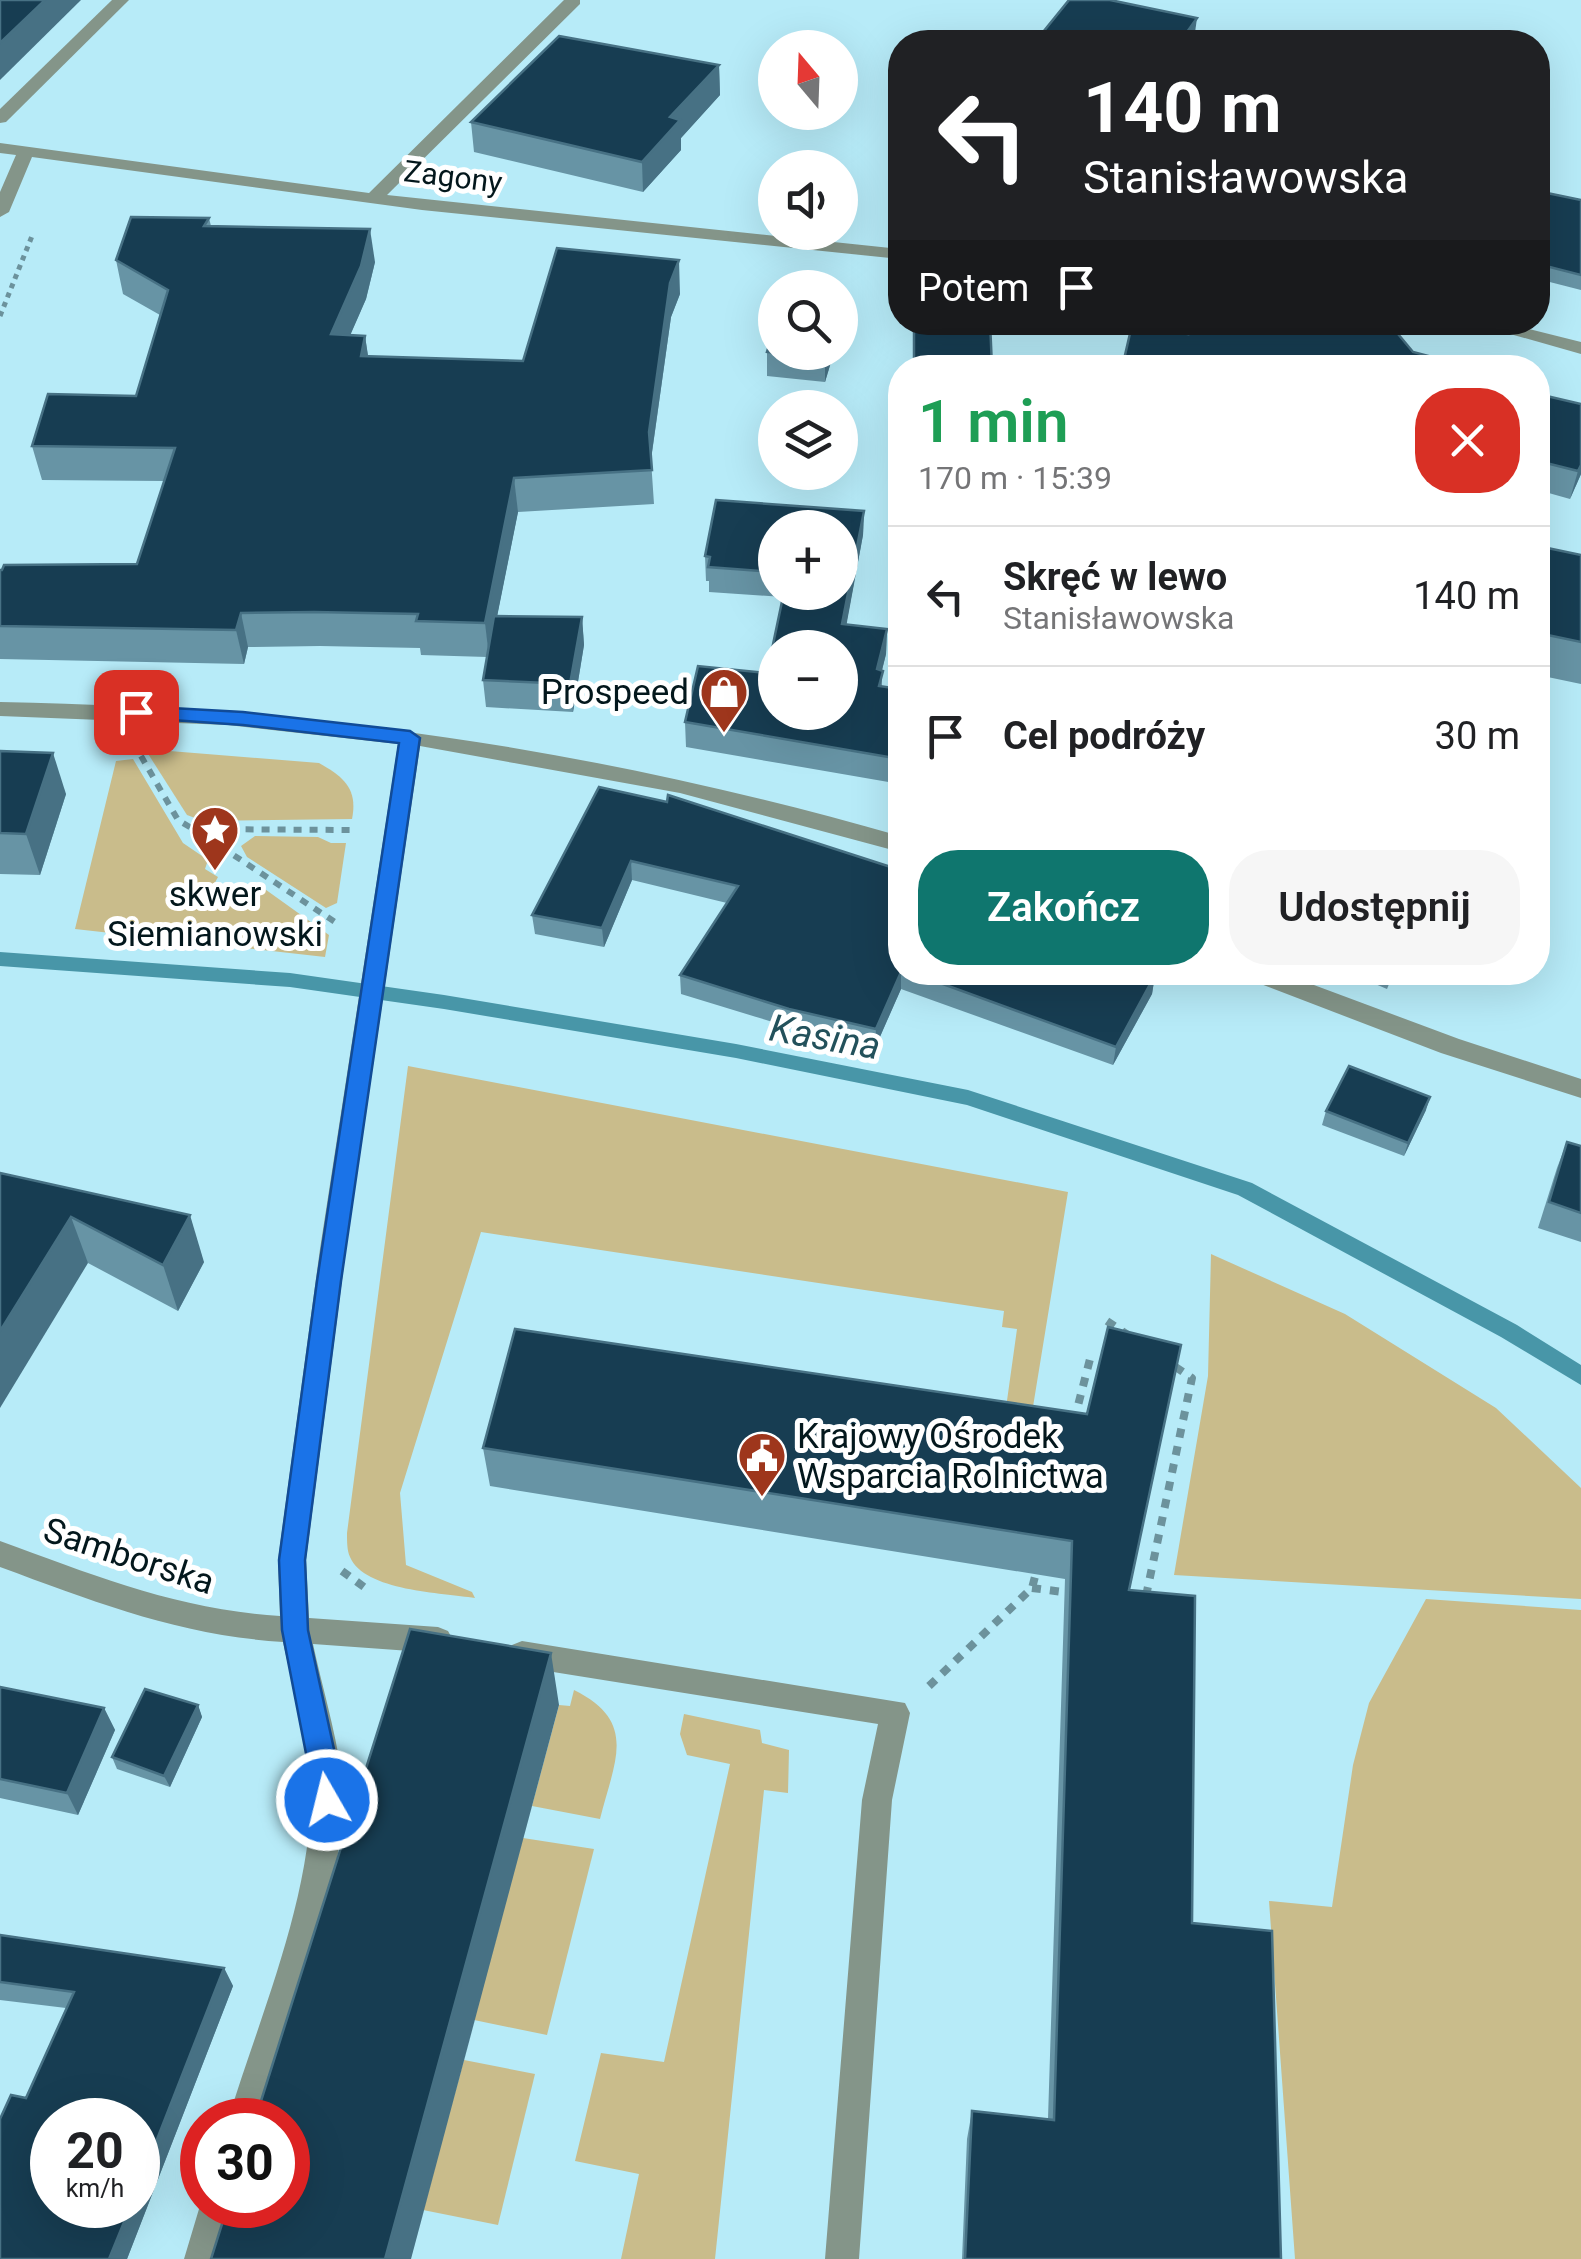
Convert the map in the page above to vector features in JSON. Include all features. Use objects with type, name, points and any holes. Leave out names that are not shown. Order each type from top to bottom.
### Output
[{"type":"street","points":[[0,118],[120,0]]},
{"type":"street","points":[[374,198],[572,0]]},
{"type":"street","name":"Zagony","points":[[0,148],[374,198],[888,253]]},
{"type":"street","points":[[0,212],[26,151]]},
{"type":"street","points":[[1530,335],[1581,348]]},
{"type":"street","points":[[0,708],[243,718],[410,738],[649,779],[888,841]]},
{"type":"street","points":[[251,2098],[310,1908],[326,1834],[326,1772],[295,1630],[292,1560],[410,738]]},
{"type":"street","points":[[1287,985],[1450,1046],[1581,1089]]},
{"type":"street","name":"Samborska","points":[[0,1554],[148,1608],[225,1625],[480,1647],[894,1713]]},
{"type":"street","points":[[842,2259],[877,1800],[894,1713]]},
{"type":"street","points":[[200,2259],[210,2228]]},
{"type":"path","points":[[140,754],[178,820],[344,928]]},
{"type":"path","points":[[193,829],[360,830]]},
{"type":"path","points":[[1107,1321],[1136,1340]]},
{"type":"path","points":[[1070,1435],[1090,1359]]},
{"type":"path","points":[[1145,1604],[1192,1378],[1164,1359]]},
{"type":"path","points":[[894,1713],[946,1673],[1032,1588],[1042,1550]]},
{"type":"path","points":[[1032,1588],[1088,1596]]},
{"type":"shaded area","points":[[145,749],[319,763],[347,785],[353,800],[352,819],[203,821],[187,815]]},
{"type":"shaded area","points":[[133,759],[183,843],[208,860],[205,869],[218,877],[211,890],[262,887],[329,935],[325,957],[75,929],[116,761]]},
{"type":"shaded area","points":[[255,836],[318,837],[331,843],[346,843],[337,903],[326,908],[247,857],[241,846]]},
{"type":"shaded area","points":[[408,1066],[1068,1192],[1031,1419],[1005,1415],[1017,1329],[1002,1327],[1004,1311],[481,1232],[400,1493],[406,1565],[472,1592],[475,1598],[406,1588],[371,1577],[350,1557],[347,1533]]},
{"type":"shaded area","points":[[1211,1254],[1345,1314],[1496,1408],[1581,1488],[1581,1599],[1174,1575],[1208,1376]]},
{"type":"shaded area","points":[[1426,1599],[1581,1610],[1581,2259],[1295,2259],[1269,1901],[1332,1907],[1353,1765],[1369,1703]]},
{"type":"shaded area","points":[[574,1690],[594,1702],[614,1730],[615,1762],[600,1819],[532,1806],[559,1705],[570,1706]]},
{"type":"shaded area","points":[[684,1714],[760,1730],[762,1743],[789,1750],[788,1793],[764,1790],[715,2259],[621,2259],[639,2174],[575,2161],[601,2053],[664,2062],[730,1764],[687,1755],[680,1734]]},
{"type":"shaded area","points":[[523,1838],[594,1849],[547,2035],[474,2020]]},
{"type":"shaded area","points":[[464,2060],[535,2074],[498,2225],[423,2210]]},
{"type":"building","points":[[0,0],[45,0],[0,43]]},
{"type":"building","points":[[1069,0],[1110,0],[1197,18],[1188,30],[1045,30]]},
{"type":"building","points":[[559,36],[719,65],[670,117],[680,120],[642,162],[471,122]]},
{"type":"building","points":[[1550,194],[1581,200],[1581,275],[1550,267]]},
{"type":"building","points":[[131,217],[209,218],[204,226],[370,229],[361,266],[331,334],[365,336],[361,356],[523,361],[557,248],[679,260],[670,283],[649,432],[652,470],[514,478],[485,623],[416,621],[418,614],[314,612],[241,613],[236,630],[0,626],[0,570],[4,565],[137,564],[175,448],[32,446],[48,394],[136,396],[168,290],[116,260]]},
{"type":"building","points":[[914,335],[991,335],[991,355],[914,355]]},
{"type":"building","points":[[1130,335],[1399,335],[1413,352],[1425,355],[1125,355]]},
{"type":"building","points":[[1550,397],[1581,404],[1578,471],[1550,464]]},
{"type":"building","points":[[716,500],[851,510],[758,510],[758,571],[708,567],[710,557],[705,556]]},
{"type":"building","points":[[858,511],[864,511],[858,542]]},
{"type":"building","points":[[1550,549],[1581,555],[1581,642],[1550,636]]},
{"type":"building","points":[[780,610],[845,610],[842,624],[887,629],[877,669],[883,671],[879,686],[888,687],[888,757],[685,722],[698,666],[758,672],[758,730],[858,730],[858,630],[776,630]]},
{"type":"building","points":[[494,616],[582,617],[570,684],[483,680]]},
{"type":"building","points":[[0,751],[53,753],[26,834],[0,833]]},
{"type":"building","points":[[599,787],[667,802],[668,795],[888,866],[888,985],[895,985],[876,1029],[789,1009],[680,975],[738,886],[631,861],[602,928],[532,915]]},
{"type":"building","points":[[946,985],[1150,985],[1116,1047]]},
{"type":"building","points":[[1349,1066],[1430,1097],[1408,1143],[1326,1111]]},
{"type":"building","points":[[1567,1142],[1581,1146],[1581,1213],[1549,1202]]},
{"type":"building","points":[[0,1173],[190,1215],[163,1265],[71,1217],[0,1331]]},
{"type":"building","points":[[1108,1327],[1181,1345],[1129,1590],[1195,1596],[1192,1923],[1272,1931],[1281,2259],[965,2259],[972,2111],[1054,2120],[1072,1541],[483,1448],[515,1329],[1087,1414]]},
{"type":"building","points":[[410,1629],[551,1653],[385,2259],[211,2259],[221,2228],[310,2228],[310,2098],[262,2098]]},
{"type":"building","points":[[0,1687],[104,1708],[67,1793],[0,1779]]},
{"type":"building","points":[[145,1689],[198,1705],[164,1776],[112,1757]]},
{"type":"building","points":[[0,1935],[224,1968],[160,2132],[160,2098],[30,2098],[30,2228],[122,2228],[109,2259],[0,2259],[0,2119],[11,2095],[26,2098],[74,1992],[0,1982]]},
{"type":"waterway","name":"Kasina","points":[[0,959],[290,980],[444,1002],[736,1051],[968,1098],[1245,1189],[1509,1331],[1581,1376]]},
{"type":"place","name":"Prospeed","points":[[724,734]]},
{"type":"place","name":"skwer Siemianowski","points":[[215,872]]},
{"type":"place","name":"Krajowy Ośrodek Wsparcia Rolnictwa","points":[[762,1498]]},
{"type":"route","points":[[136,712],[243,718],[410,738],[329,1281],[292,1560],[295,1630],[326,1772],[327,1800]]}]
